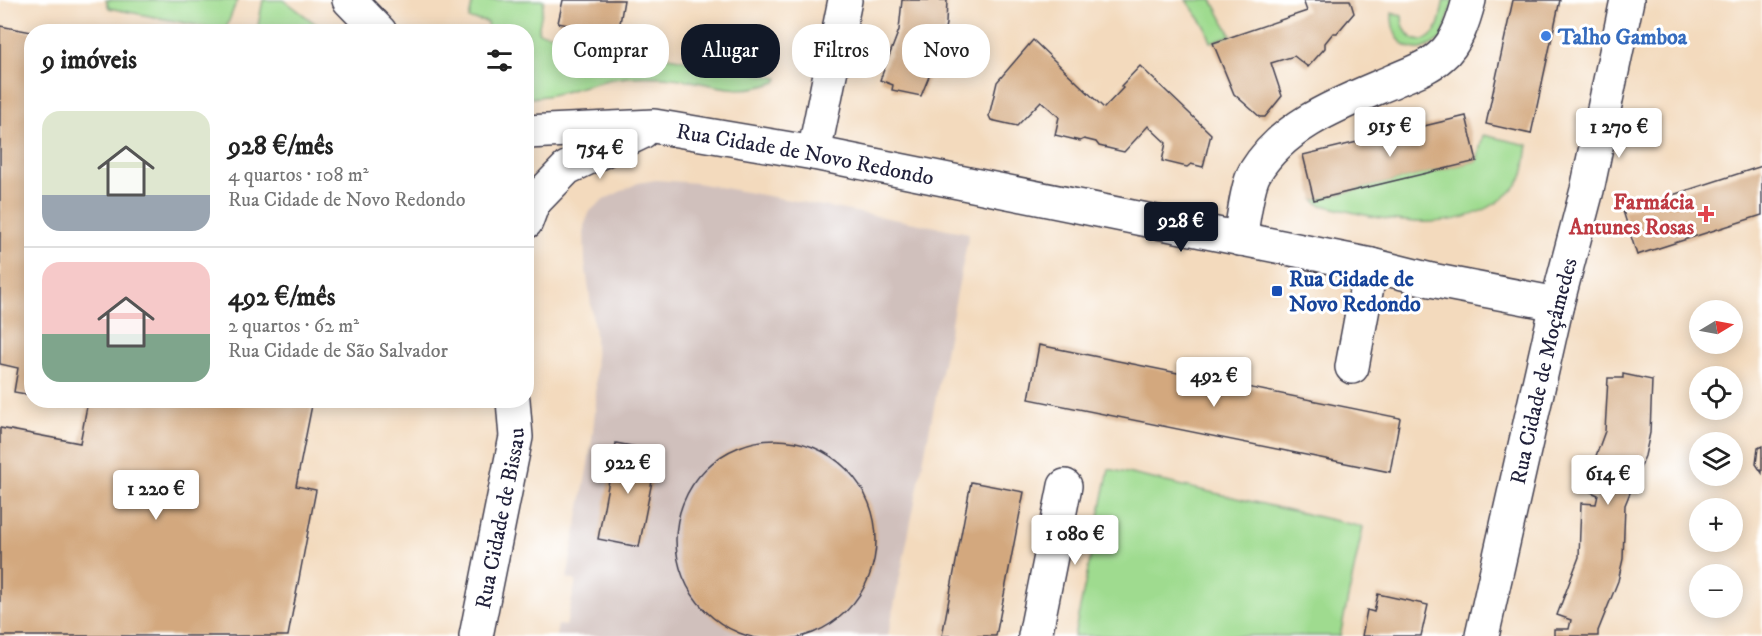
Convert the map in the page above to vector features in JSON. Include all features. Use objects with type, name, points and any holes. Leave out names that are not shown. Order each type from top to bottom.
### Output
[{"type":"street","points":[[349,0],[372,24]]},
{"type":"street","points":[[814,153],[845,0]]},
{"type":"street","points":[[1240,239],[1253,175],[1269,151],[1295,128],[1344,102],[1414,72],[1442,56],[1463,26],[1469,0]]},
{"type":"street","name":"Rua Cidade de Moçâmedes","points":[[1482,636],[1557,304],[1587,190],[1627,0]]},
{"type":"street","name":"Rua Cidade de Novo Redondo","points":[[534,202],[567,168],[654,126]]},
{"type":"street","name":"Rua Cidade de Novo Redondo","points":[[534,132],[654,126],[814,153],[1557,304]]},
{"type":"street","points":[[1352,367],[1371,266]]},
{"type":"street","name":"Rua Cidade de Bissau","points":[[477,636],[516,436],[514,408]]},
{"type":"street","points":[[1035,636],[1065,486]]},
{"type":"shaded area","points":[[656,180],[697,183],[969,233],[888,636],[556,636],[558,625],[566,626],[576,581],[567,578],[591,448],[596,403],[595,334],[585,262],[584,226],[590,211],[603,200],[638,183]]},
{"type":"green space","points":[[106,0],[237,0],[228,24],[190,24],[109,8]]},
{"type":"green space","points":[[263,0],[284,0],[316,24],[258,24]]},
{"type":"green space","points":[[473,0],[544,0],[538,32],[552,35],[552,78],[620,78],[534,97],[534,24],[487,24],[487,22],[469,19]]},
{"type":"green space","points":[[1186,0],[1212,0],[1231,35],[1211,42],[1205,26]]},
{"type":"green space","points":[[1444,0],[1454,0],[1442,38],[1421,49],[1407,47],[1402,43],[1395,33],[1392,13],[1402,16],[1405,29],[1412,38],[1423,40],[1436,30]]},
{"type":"green space","points":[[669,57],[681,59],[681,78],[778,78],[776,82],[762,86],[739,89],[669,78]]},
{"type":"green space","points":[[1483,135],[1528,145],[1522,177],[1517,185],[1500,201],[1476,213],[1433,222],[1410,222],[1342,210],[1321,205],[1314,200],[1477,161]]},
{"type":"green space","points":[[1109,469],[1363,527],[1340,636],[1074,636]]},
{"type":"building","points":[[563,0],[624,0],[620,24],[558,23]]},
{"type":"building","points":[[902,0],[947,0],[946,24],[902,24],[902,78],[928,78],[921,96],[892,90],[893,85],[880,80],[881,78],[890,78],[890,54],[899,30]]},
{"type":"building","points":[[1303,0],[1350,0],[1354,13],[1337,33],[1333,33],[1325,43],[1325,48],[1308,67],[1294,56],[1271,63],[1282,96],[1265,117],[1260,117],[1234,94],[1213,43],[1307,11]]},
{"type":"building","points":[[1513,0],[1560,0],[1531,134],[1486,124]]},
{"type":"building","points":[[0,26],[24,30],[24,394],[14,392],[18,368],[0,364]]},
{"type":"building","points":[[1033,40],[1104,108],[1140,66],[1211,134],[1203,167],[1191,164],[1187,167],[1162,161],[1166,143],[1148,126],[1124,152],[1099,146],[1096,142],[1084,139],[1080,141],[1055,135],[1059,117],[1041,101],[1017,126],[991,120],[989,116],[997,82]]},
{"type":"building","points":[[1466,116],[1477,161],[1314,200],[1303,155]]},
{"type":"building","points":[[1762,166],[1762,215],[1637,255],[1623,211]]},
{"type":"building","points":[[1039,345],[1400,418],[1390,472],[1029,399]]},
{"type":"building","points":[[1623,374],[1652,380],[1650,433],[1645,456],[1625,505],[1623,559],[1618,581],[1598,636],[1554,636],[1554,629],[1569,629],[1571,620],[1557,615],[1579,557],[1581,503],[1596,504],[1598,495],[1584,489],[1605,431],[1608,378],[1623,378]]},
{"type":"building","points":[[87,408],[311,408],[296,486],[316,490],[288,636],[0,636],[0,428],[80,443]]},
{"type":"building","points":[[766,440],[786,440],[805,444],[832,457],[847,469],[864,493],[872,511],[876,530],[876,550],[872,569],[859,596],[847,611],[832,623],[800,637],[752,637],[720,623],[705,611],[693,596],[680,569],[676,550],[676,530],[680,511],[693,484],[705,469],[729,452],[747,444]]},
{"type":"building","points":[[616,443],[658,451],[639,547],[598,539]]},
{"type":"building","points":[[1762,446],[1762,473],[1756,464],[1758,448]]},
{"type":"building","points":[[971,482],[1024,492],[996,636],[942,636]]},
{"type":"building","points":[[1378,594],[1428,605],[1421,636],[1362,636],[1367,610],[1374,612]]},
{"type":"place","name":"Talho Gamboa","points":[[1546,36]]},
{"type":"place","name":"Farmácia Antunes Rosas","points":[[1706,214]]},
{"type":"place","name":"Rua Cidade de Novo Redondo","points":[[1277,291]]}]
